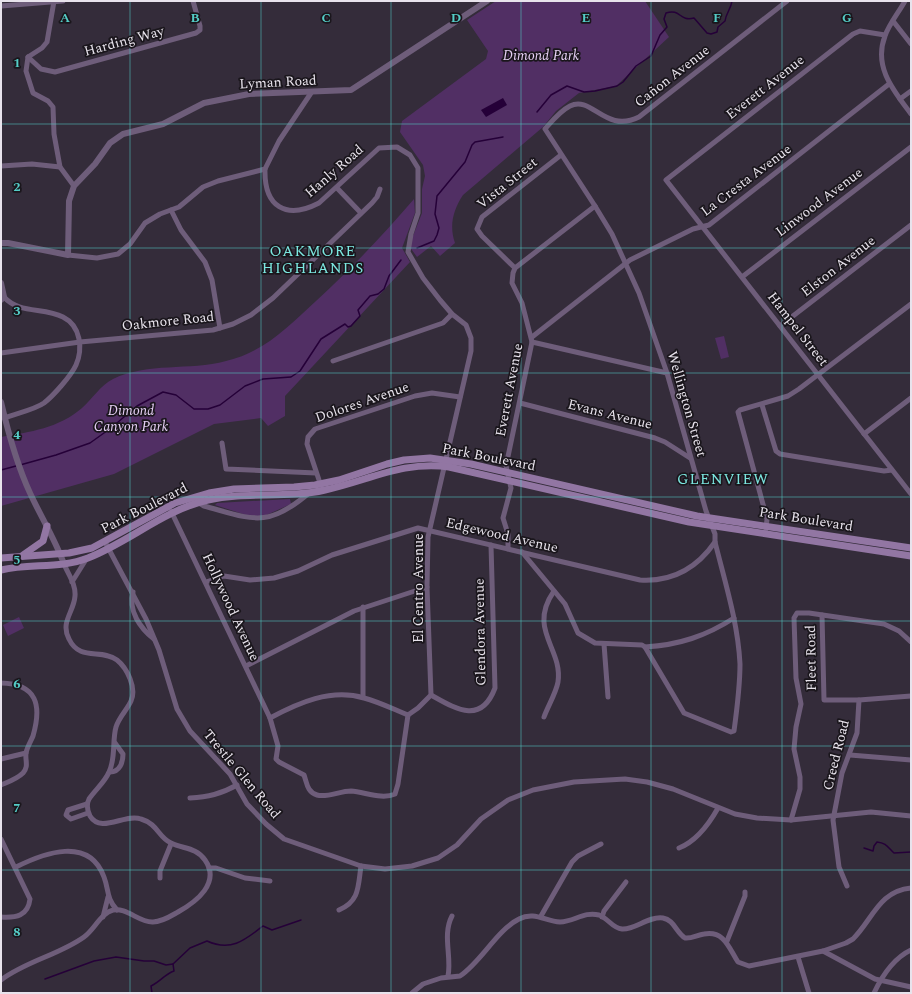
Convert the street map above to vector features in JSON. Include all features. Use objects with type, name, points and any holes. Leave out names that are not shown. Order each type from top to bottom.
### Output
[{"type":"main road","name":"Park Boulevard","points":[[171,510],[199,502],[225,497],[309,493],[321,487],[404,460],[444,463],[766,530],[911,556]]},
{"type":"main road","name":"Park Boulevard","points":[[508,476],[712,526],[766,530],[911,548]]},
{"type":"main road","name":"Park Boulevard","points":[[1,570],[64,564],[87,558],[192,497],[220,490],[321,487]]},
{"type":"main road","points":[[23,555],[42,541],[47,526]]},
{"type":"main road","name":"Park Boulevard","points":[[1,558],[23,555],[61,554],[107,545]]},
{"type":"street","points":[[54,1],[47,42],[42,48],[28,57],[26,71],[30,89],[36,95],[48,101],[54,111],[54,134],[60,167],[74,186],[70,201],[68,255]]},
{"type":"street","points":[[1,6],[63,1]]},
{"type":"street","name":"Harding Way","points":[[28,57],[41,69],[55,72],[196,33],[200,30],[200,26],[193,1]]},
{"type":"street","name":"Lyman Road","points":[[74,186],[95,164],[110,143],[123,134],[163,124],[204,103],[249,94],[311,93],[346,91],[354,89],[486,1]]},
{"type":"street","name":"Cañon Avenue","points":[[545,130],[558,115],[571,105],[582,105],[592,108],[604,117],[616,122],[628,122],[639,117],[787,1]]},
{"type":"street","points":[[905,1],[885,35],[881,59],[889,84],[911,114]]},
{"type":"street","points":[[893,21],[911,44]]},
{"type":"street","name":"Everett Avenue","points":[[666,180],[853,34],[860,31],[885,35]]},
{"type":"street","name":"La Cresta Avenue","points":[[532,340],[626,263],[693,229],[709,225],[889,84]]},
{"type":"street","points":[[900,99],[911,91]]},
{"type":"street","points":[[1,243],[8,243],[68,255],[97,258],[118,254],[130,244],[145,223],[188,200],[203,187],[218,181],[265,169],[279,141],[311,93]]},
{"type":"street","name":"Wellington Street","points":[[545,130],[595,206],[626,263],[652,324],[690,458],[709,518],[716,534],[716,542],[734,618],[740,665],[734,731],[730,732],[684,713],[645,647]]},
{"type":"street","name":"Hanly Road","points":[[265,169],[264,184],[269,196],[274,203],[287,210],[295,211],[308,209],[319,203],[379,148],[388,146],[397,147],[410,155],[418,168],[419,187]]},
{"type":"street","name":"Linwood Avenue","points":[[742,277],[911,147]]},
{"type":"street","name":"Vista Street","points":[[515,268],[482,236],[477,229],[479,223],[482,217],[561,155]]},
{"type":"street","points":[[1,166],[32,164],[60,167]]},
{"type":"street","name":"Hampel Street","points":[[666,180],[911,493]]},
{"type":"street","name":"El Centro Avenue","points":[[419,187],[418,213],[411,234],[408,252],[423,278],[452,314],[466,325],[470,338],[471,352],[428,537],[427,587],[431,695]]},
{"type":"street","points":[[337,188],[361,213]]},
{"type":"street","name":"Oakmore Road","points":[[1,353],[80,342],[213,330],[251,315],[267,302],[361,213],[377,197],[380,189]]},
{"type":"street","points":[[515,268],[595,206]]},
{"type":"street","points":[[171,210],[181,230],[205,262],[212,280],[220,328]]},
{"type":"street","name":"Elston Avenue","points":[[780,326],[911,225]]},
{"type":"street","name":"Everett Avenue","points":[[508,549],[508,534],[503,518],[511,488],[506,466],[532,340],[522,304],[512,283],[512,273],[515,268]]},
{"type":"street","points":[[1,283],[2,299],[16,307],[64,317],[72,323],[78,331],[80,342],[76,366],[48,400],[38,406],[4,418]]},
{"type":"street","points":[[766,530],[767,519],[738,412],[740,410],[788,396],[819,375],[911,304]]},
{"type":"street","points":[[333,361],[443,323],[452,314]]},
{"type":"street","points":[[532,340],[667,373]]},
{"type":"street","name":"Dolores Avenue","points":[[321,487],[307,444],[308,437],[315,429],[415,396],[432,393],[460,397]]},
{"type":"street","points":[[864,434],[911,398]]},
{"type":"street","points":[[1,402],[7,429],[29,491],[61,554],[72,582],[75,595],[66,621],[66,630],[69,639],[75,647],[87,654],[102,654],[118,660],[124,667],[132,686],[132,700],[116,728],[110,772],[87,804],[68,810],[66,815],[71,819],[88,813]]},
{"type":"street","name":"Evans Avenue","points":[[520,403],[655,438],[665,442],[690,458]]},
{"type":"street","points":[[762,404],[776,451],[780,454],[884,471],[892,470]]},
{"type":"street","points":[[222,443],[226,468],[316,473]]},
{"type":"street","name":"Park Boulevard","points":[[199,502],[204,506],[251,519],[260,519],[269,518],[296,504],[309,493]]},
{"type":"street","name":"Hollywood Avenue","points":[[171,510],[270,718],[278,746],[276,759],[304,775],[307,787],[311,792],[324,796],[352,791],[390,796],[397,790],[408,715]]},
{"type":"street","name":"Edgewood Avenue","points":[[206,582],[224,576],[250,580],[274,578],[298,571],[332,555],[418,528],[640,580],[655,581],[667,579],[692,567],[702,559],[716,542]]},
{"type":"street","name":"Trestle Glen Road","points":[[107,545],[133,592],[155,640],[178,710],[190,731],[222,765],[237,785],[247,804],[266,824],[284,839],[361,866],[385,869],[412,866],[438,858],[457,845],[481,819],[508,800],[533,790],[559,784],[625,779],[648,782],[674,789],[718,808],[743,815],[791,820],[834,814],[871,812],[911,816]]},
{"type":"street","name":"Glendora Avenue","points":[[431,695],[456,709],[468,712],[481,708],[491,698],[495,688],[491,545]]},
{"type":"street","points":[[522,552],[565,604],[578,633],[595,643],[642,645],[645,647],[679,643],[702,636],[734,618]]},
{"type":"street","points":[[72,582],[87,558]]},
{"type":"street","points":[[246,666],[330,622],[363,607],[427,587]]},
{"type":"street","points":[[544,716],[558,682],[558,666],[544,625],[545,608],[554,591]]},
{"type":"street","name":"Trestle Glen Road","points":[[133,592],[131,600],[136,618],[143,630],[155,640]]},
{"type":"street","points":[[363,607],[363,697]]},
{"type":"street","points":[[791,820],[800,789],[800,777],[794,749],[796,727],[801,704],[796,678],[794,618],[797,613],[801,612],[884,624],[899,631],[911,642]]},
{"type":"street","name":"Fleet Road","points":[[822,615],[824,700],[859,700]]},
{"type":"street","points":[[604,644],[608,696]]},
{"type":"street","points":[[1,683],[22,686],[36,700],[38,707],[38,717],[33,737],[26,753],[28,763],[21,775],[1,785]]},
{"type":"street","points":[[270,718],[293,706],[316,698],[341,694],[363,697],[408,715],[418,708],[431,695]]},
{"type":"street","points":[[859,700],[911,696]]},
{"type":"street","name":"Creed Road","points":[[847,886],[839,867],[833,820],[842,773],[857,733],[859,700]]},
{"type":"street","points":[[110,772],[113,772],[119,768],[123,761],[123,754],[115,743]]},
{"type":"street","points":[[1,759],[26,753]]},
{"type":"street","points":[[850,755],[911,760]]},
{"type":"street","points":[[190,798],[206,797],[222,793],[237,785]]},
{"type":"street","points":[[1,980],[77,942],[93,930],[109,912],[117,910],[149,922],[159,921],[168,918],[200,897],[209,882],[208,868],[205,860],[194,850],[172,844],[155,826],[140,818],[126,818],[103,824],[95,821],[88,813],[87,804]]},
{"type":"street","points":[[679,848],[685,846],[703,830],[718,808]]},
{"type":"street","points":[[1,839],[28,892],[29,904],[20,916],[1,918]]},
{"type":"street","points":[[160,878],[160,871],[172,844]]},
{"type":"street","points":[[541,916],[572,862],[578,856],[601,844]]},
{"type":"street","points":[[16,868],[31,860],[58,851],[77,852],[90,858],[101,870],[108,897],[117,910]]},
{"type":"street","points":[[339,910],[354,901],[361,866]]},
{"type":"street","points":[[208,868],[216,868],[245,878],[270,881]]},
{"type":"street","points":[[602,917],[604,911],[626,882]]},
{"type":"street","points":[[412,993],[423,984],[448,976],[460,976],[465,973],[512,924],[529,915],[541,916],[562,922],[587,914],[602,917],[614,926],[624,929],[650,920],[661,918],[672,922],[685,938],[709,933],[727,941],[735,957],[743,964],[749,966],[798,957],[846,943],[853,938],[889,895],[901,889],[911,888]]},
{"type":"street","points":[[727,941],[745,896],[745,892]]},
{"type":"street","points":[[103,917],[108,897]]},
{"type":"street","points":[[448,976],[450,969],[447,931],[452,916]]},
{"type":"street","points":[[874,993],[881,980],[896,961],[911,950]]},
{"type":"street","points":[[822,951],[881,980],[911,987]]},
{"type":"street","points":[[798,957],[809,993]]},
{"type":"green space","name":"Dimond Park","points":[[496,1],[645,1],[669,37],[616,86],[579,93],[556,111],[543,127],[463,195],[454,212],[452,224],[455,243],[440,256],[431,246],[417,257],[409,246],[422,213],[422,189],[425,176],[423,165],[400,132],[402,121],[486,59],[488,51],[467,20]]},
{"type":"green space","name":"Dimond Canyon Park","points":[[414,199],[415,213],[402,248],[410,262],[285,396],[285,416],[268,426],[261,418],[214,424],[114,474],[1,506],[1,437],[44,428],[64,420],[82,408],[108,382],[126,374],[154,368],[212,364],[240,357],[264,345],[285,329],[342,277],[379,239]]},
{"type":"green space","points":[[724,336],[729,357],[721,359],[715,338]]},
{"type":"green space","points":[[290,499],[291,504],[262,517],[246,515],[215,505],[217,503]]},
{"type":"green space","points":[[19,617],[24,628],[8,636],[3,625]]},
{"type":"shaded area","points":[[503,98],[507,105],[486,117],[481,110]]},
{"type":"waterway","points":[[537,112],[551,95],[567,86],[584,92],[617,86],[623,82],[636,66],[651,56],[660,35],[667,27],[664,19],[666,13],[675,12],[685,18],[694,18],[707,33],[711,34],[717,32],[718,27],[725,21],[732,1]]},
{"type":"waterway","points":[[417,248],[434,241],[439,228],[435,214],[437,196],[465,162],[472,145],[475,142],[503,137]]},
{"type":"waterway","points":[[20,465],[56,455],[90,443],[111,428],[137,406],[163,392],[176,395],[194,409],[208,409],[220,405],[245,386],[263,379],[291,377],[300,371],[321,339],[345,324],[348,327],[351,326],[360,316],[358,310],[370,296],[378,294],[384,289],[389,276],[401,260]]},
{"type":"waterway","points":[[1,470],[16,466]]},
{"type":"waterway","points":[[864,848],[873,851],[877,842],[885,845],[894,853],[911,852]]},
{"type":"waterway","points":[[152,993],[151,986],[174,971],[173,964],[190,948],[207,941],[216,944],[231,945],[244,940],[263,926],[272,930],[301,920]]},
{"type":"waterway","points":[[45,979],[94,961],[116,957],[154,961],[166,965],[173,964]]},
{"type":"district","name":"OAKMORE HIGHLANDS","points":[[313,260]]},
{"type":"district","name":"GLENVIEW","points":[[723,479]]}]
